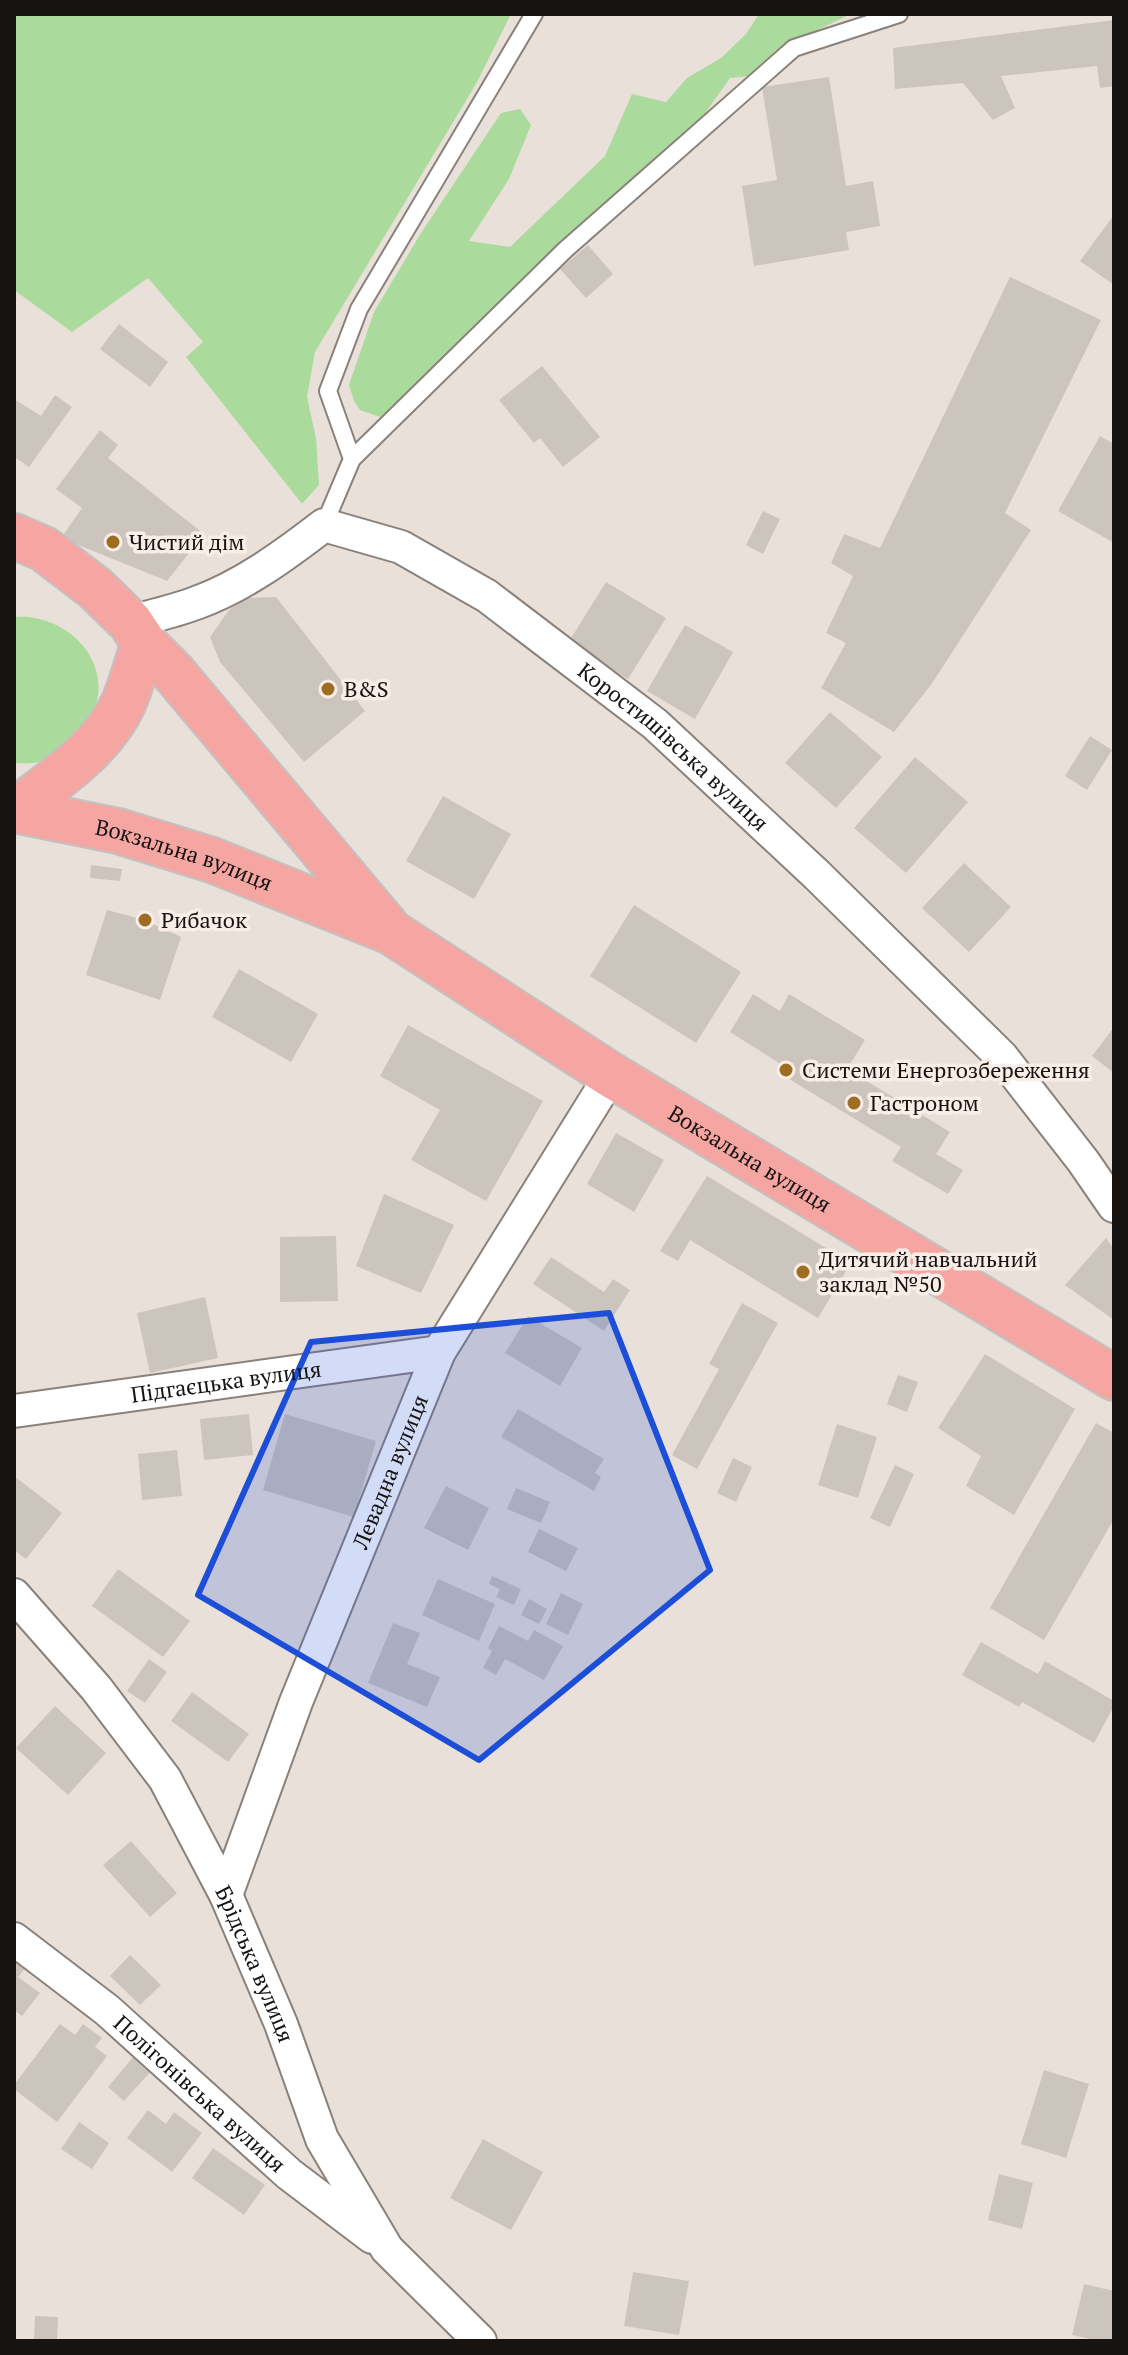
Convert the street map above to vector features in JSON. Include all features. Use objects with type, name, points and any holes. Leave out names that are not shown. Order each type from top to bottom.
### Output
[{"type":"main road","name":"Вокзальна вулиця","points":[[24,550],[95,588],[172,671],[391,932]]},
{"type":"main road","points":[[15,810],[103,737],[124,703],[137,632]]},
{"type":"main road","name":"Вокзальна вулиця","points":[[15,810],[118,831],[212,860],[391,932],[611,1075],[1114,1378]]},
{"type":"street","points":[[137,632],[230,587],[278,559],[324,525]]},
{"type":"street","name":"Коростишівська вулиця","points":[[324,525],[401,547],[487,596],[655,724],[817,875],[1002,1057],[1114,1206]]},
{"type":"street","name":"Левадна вулиця","points":[[226,1895],[296,1702],[439,1352],[611,1075]]},
{"type":"street","name":"Підгаєцька вулиця","points":[[14,1411],[439,1352]]},
{"type":"street","name":"Брідська вулиця","points":[[14,1595],[96,1688],[165,1779],[226,1895],[281,2024],[322,2139],[387,2249],[480,2341]]},
{"type":"street","name":"Полігонівська вулиця","points":[[14,1939],[107,2010],[289,2174],[387,2249]]},
{"type":"lane","points":[[352,459],[328,391],[359,309],[534,14]]},
{"type":"lane","points":[[324,525],[352,459],[565,250],[794,48],[899,14]]},
{"type":"highlighted area","points":[[609,1313],[710,1570],[479,1760],[198,1595],[311,1342]]},
{"type":"green space","points":[[14,14],[511,14],[476,84],[315,352],[307,397],[316,438],[319,485],[302,504],[186,357],[203,342],[148,278],[72,332],[14,290]]},
{"type":"green space","points":[[759,14],[851,14],[776,50],[749,76],[730,78],[689,136],[597,210],[404,397],[380,417],[360,410],[349,385],[374,312],[421,233],[501,113],[520,109],[531,125],[509,179],[469,241],[510,247],[605,156],[632,94],[666,102],[687,78],[721,58],[746,34]]},
{"type":"green space","points":[[14,617],[33,618],[67,631],[92,658],[98,675],[98,694],[89,721],[50,757],[39,762],[14,763]]},
{"type":"building","points":[[1114,20],[1114,86],[1100,88],[1097,66],[1001,76],[1015,108],[993,120],[963,83],[895,89],[893,48]]},
{"type":"building","points":[[829,77],[846,186],[873,181],[880,226],[846,232],[849,250],[754,266],[742,186],[777,180],[762,87]]},
{"type":"building","points":[[1114,215],[1114,285],[1080,261]]},
{"type":"building","points":[[588,245],[613,274],[586,298],[560,269]]},
{"type":"building","points":[[1010,277],[1101,320],[1005,513],[1031,530],[933,682],[894,732],[821,688],[846,643],[826,633],[853,576],[831,563],[844,534],[880,548]]},
{"type":"building","points":[[119,324],[168,362],[150,387],[100,349]]},
{"type":"building","points":[[542,366],[600,437],[563,467],[540,438],[534,443],[499,400]]},
{"type":"building","points":[[55,395],[72,407],[29,467],[14,457],[14,399],[41,416]]},
{"type":"building","points":[[100,430],[118,445],[108,458],[204,534],[167,581],[61,538],[82,508],[56,489]]},
{"type":"building","points":[[1100,436],[1114,444],[1114,543],[1058,511]]},
{"type":"building","points":[[763,511],[780,519],[763,554],[746,545]]},
{"type":"building","points":[[606,582],[666,618],[628,679],[568,643]]},
{"type":"building","points":[[276,597],[365,711],[304,762],[220,662],[210,637],[229,610],[245,598]]},
{"type":"building","points":[[685,625],[733,652],[695,719],[647,691]]},
{"type":"building","points":[[830,712],[882,757],[836,808],[785,763]]},
{"type":"building","points":[[1090,736],[1112,750],[1087,790],[1065,776]]},
{"type":"building","points":[[915,757],[968,802],[906,873],[854,828]]},
{"type":"building","points":[[443,796],[511,834],[474,899],[406,861]]},
{"type":"building","points":[[964,863],[1011,907],[969,952],[922,908]]},
{"type":"building","points":[[91,865],[122,869],[120,881],[90,878]]},
{"type":"building","points":[[634,905],[741,972],[696,1043],[590,976]]},
{"type":"building","points":[[107,910],[145,920],[181,937],[160,1000],[86,975]]},
{"type":"building","points":[[239,969],[318,1014],[291,1062],[212,1017]]},
{"type":"building","points":[[753,994],[780,1011],[789,994],[865,1040],[847,1069],[950,1132],[936,1154],[963,1170],[948,1194],[892,1161],[901,1147],[779,1073],[784,1066],[730,1032]]},
{"type":"building","points":[[408,1025],[543,1101],[486,1201],[411,1160],[440,1110],[380,1076]]},
{"type":"building","points":[[1114,1027],[1114,1073],[1092,1056]]},
{"type":"building","points":[[616,1133],[664,1160],[634,1212],[587,1184]]},
{"type":"building","points":[[707,1176],[851,1263],[818,1318],[690,1240],[678,1261],[660,1251]]},
{"type":"building","points":[[384,1194],[454,1225],[421,1293],[356,1266]]},
{"type":"building","points":[[336,1236],[338,1301],[280,1302],[280,1237]]},
{"type":"building","points":[[1106,1238],[1114,1249],[1114,1320],[1065,1285]]},
{"type":"building","points":[[551,1257],[604,1292],[613,1279],[630,1290],[604,1331],[533,1284]]},
{"type":"building","points":[[205,1297],[218,1358],[150,1373],[137,1313]]},
{"type":"building","points":[[742,1303],[778,1323],[697,1469],[672,1455],[719,1369],[709,1364]]},
{"type":"building","points":[[528,1316],[582,1348],[560,1386],[505,1353]]},
{"type":"building","points":[[985,1354],[1075,1409],[1014,1515],[966,1486],[981,1456],[938,1428]]},
{"type":"building","points":[[898,1375],[918,1382],[907,1412],[887,1404]]},
{"type":"building","points":[[518,1409],[604,1459],[595,1473],[601,1477],[594,1491],[501,1437]]},
{"type":"building","points":[[249,1414],[253,1455],[204,1460],[200,1419]]},
{"type":"building","points":[[285,1414],[376,1441],[354,1517],[263,1490]]},
{"type":"building","points":[[1096,1423],[1114,1433],[1114,1519],[1044,1640],[990,1608]]},
{"type":"building","points":[[837,1424],[877,1437],[858,1498],[818,1485]]},
{"type":"building","points":[[177,1450],[182,1496],[142,1500],[138,1454]]},
{"type":"building","points":[[733,1458],[752,1467],[736,1502],[717,1493]]},
{"type":"building","points":[[895,1465],[914,1474],[890,1527],[870,1518]]},
{"type":"building","points":[[14,1476],[62,1513],[26,1559],[14,1550]]},
{"type":"building","points":[[446,1486],[489,1508],[468,1550],[424,1528]]},
{"type":"building","points":[[516,1488],[550,1502],[541,1523],[507,1509]]},
{"type":"building","points":[[539,1529],[578,1548],[566,1571],[528,1552]]},
{"type":"building","points":[[118,1569],[190,1621],[163,1657],[92,1606]]},
{"type":"building","points":[[492,1576],[521,1589],[514,1605],[496,1597],[500,1589],[489,1584]]},
{"type":"building","points":[[438,1579],[495,1604],[479,1641],[422,1615]]},
{"type":"building","points":[[561,1593],[583,1604],[568,1635],[546,1624]]},
{"type":"building","points":[[529,1599],[547,1609],[539,1624],[521,1615]]},
{"type":"building","points":[[393,1623],[420,1633],[407,1664],[440,1677],[427,1707],[368,1683]]},
{"type":"building","points":[[499,1626],[528,1641],[534,1630],[563,1646],[544,1680],[505,1659],[496,1675],[483,1668],[492,1651],[488,1648]]},
{"type":"building","points":[[981,1642],[1038,1674],[1045,1661],[1114,1701],[1094,1743],[1022,1702],[1019,1707],[962,1675]]},
{"type":"building","points":[[149,1659],[167,1672],[145,1703],[127,1691]]},
{"type":"building","points":[[192,1692],[249,1734],[228,1762],[171,1721]]},
{"type":"building","points":[[55,1706],[106,1753],[68,1795],[16,1748]]},
{"type":"building","points":[[131,1841],[177,1893],[150,1917],[103,1865]]},
{"type":"building","points":[[130,1955],[161,1985],[140,2005],[110,1976]]},
{"type":"building","points":[[14,1959],[26,1967],[18,1977],[40,1993],[22,2016],[14,2010]]},
{"type":"building","points":[[60,2024],[75,2035],[83,2024],[102,2038],[95,2047],[107,2056],[57,2122],[14,2089],[14,2085]]},
{"type":"building","points":[[135,2055],[152,2070],[124,2101],[108,2087]]},
{"type":"building","points":[[1044,2070],[1089,2084],[1066,2158],[1021,2144]]},
{"type":"building","points":[[148,2110],[166,2124],[174,2112],[202,2133],[172,2172],[127,2138]]},
{"type":"building","points":[[79,2122],[109,2143],[92,2169],[61,2149]]},
{"type":"building","points":[[483,2139],[543,2172],[511,2230],[450,2198]]},
{"type":"building","points":[[213,2148],[265,2185],[244,2215],[192,2178]]},
{"type":"building","points":[[999,2174],[1033,2183],[1022,2229],[988,2220]]},
{"type":"building","points":[[633,2272],[689,2281],[679,2335],[624,2326]]},
{"type":"building","points":[[1084,2284],[1114,2291],[1114,2341],[1072,2335]]},
{"type":"building","points":[[35,2316],[58,2317],[57,2341],[34,2341]]},
{"type":"place","name":"Чистий дім","points":[[113,542]]},
{"type":"place","name":"B&S","points":[[328,689]]},
{"type":"place","name":"Рибачок","points":[[145,920]]},
{"type":"place","name":"Системи Енергозбереження","points":[[786,1070]]},
{"type":"place","name":"Гастроном","points":[[854,1103]]},
{"type":"place","name":"Дитячий навчальний заклад №50","points":[[803,1272]]}]
